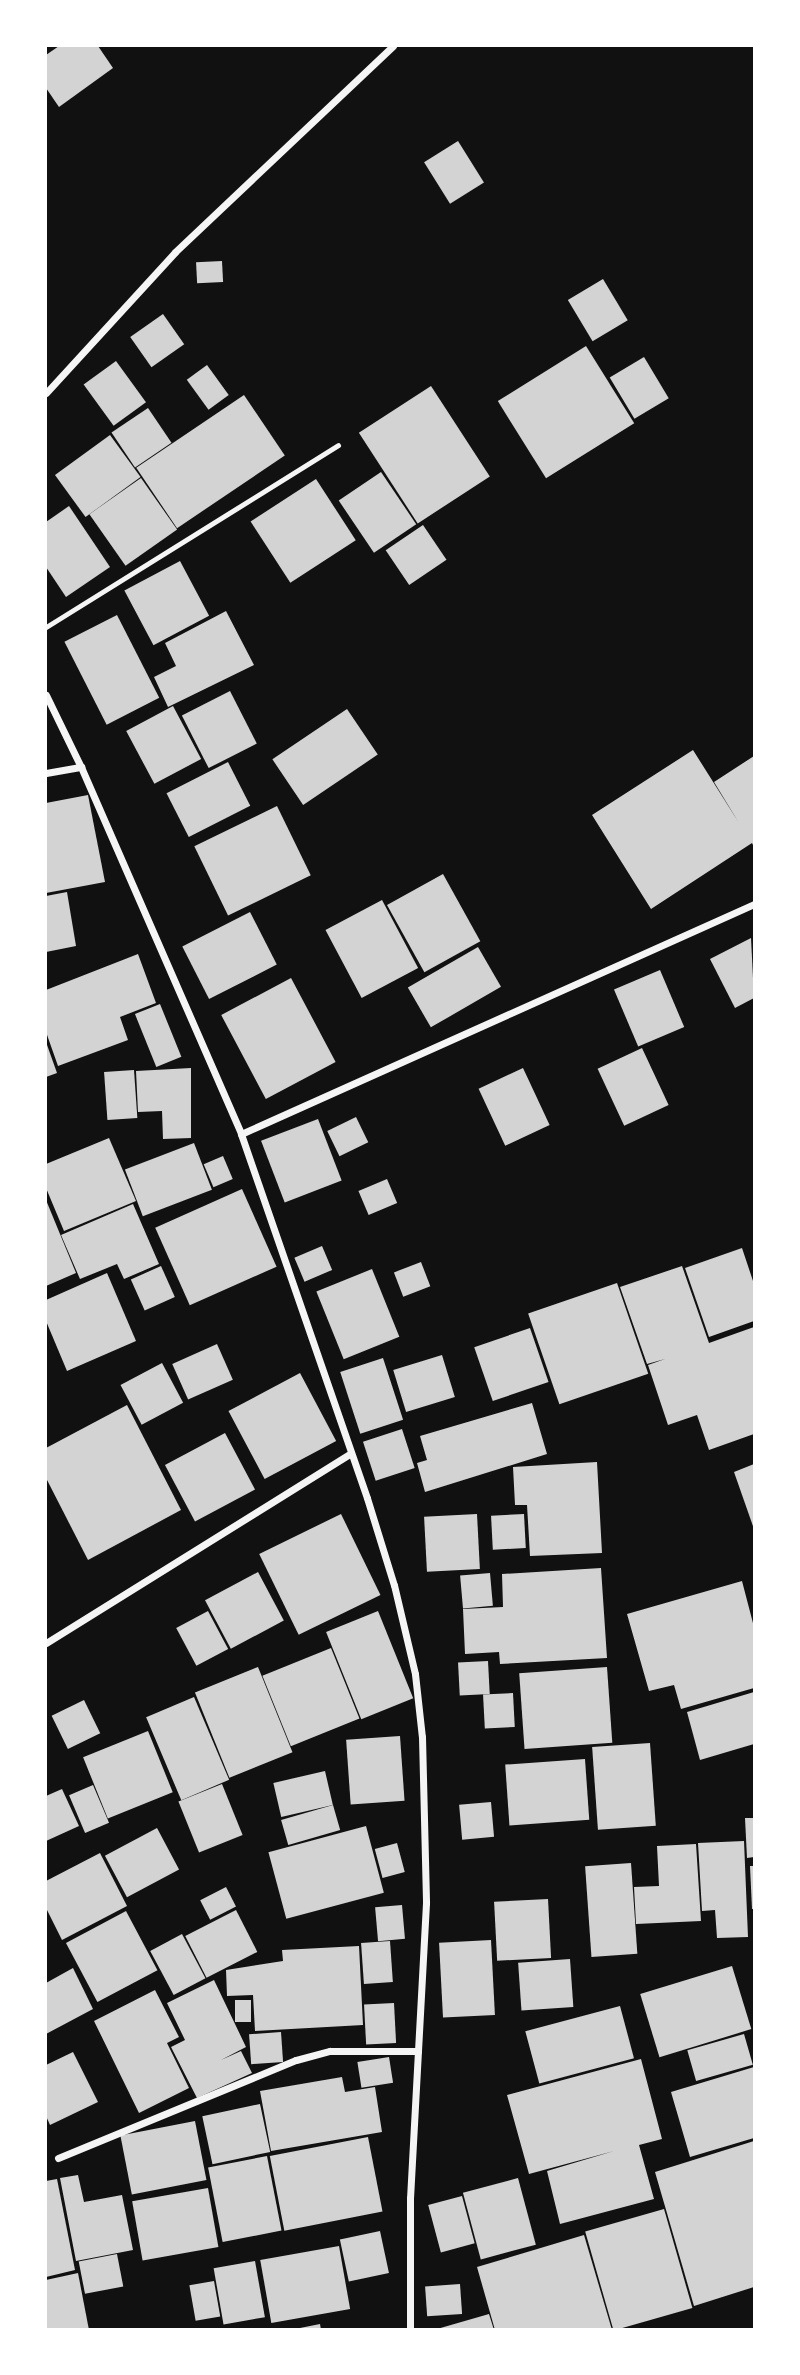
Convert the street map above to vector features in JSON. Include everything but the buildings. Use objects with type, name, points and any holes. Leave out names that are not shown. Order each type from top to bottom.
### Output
[{"type":"street","points":[[46,393],[175,252],[393,46]]},
{"type":"street","points":[[46,699],[81,767],[241,1134],[394,1585],[415,1674],[422,1737],[426,1903],[410,2197],[410,2329]]},
{"type":"street","points":[[46,773],[81,767]]},
{"type":"street","points":[[241,1134],[754,904]]},
{"type":"street","points":[[46,1643],[351,1453]]},
{"type":"street","points":[[58,2158],[296,2060],[330,2051],[418,2051]]},
{"type":"lane","points":[[46,627],[338,445]]}]
